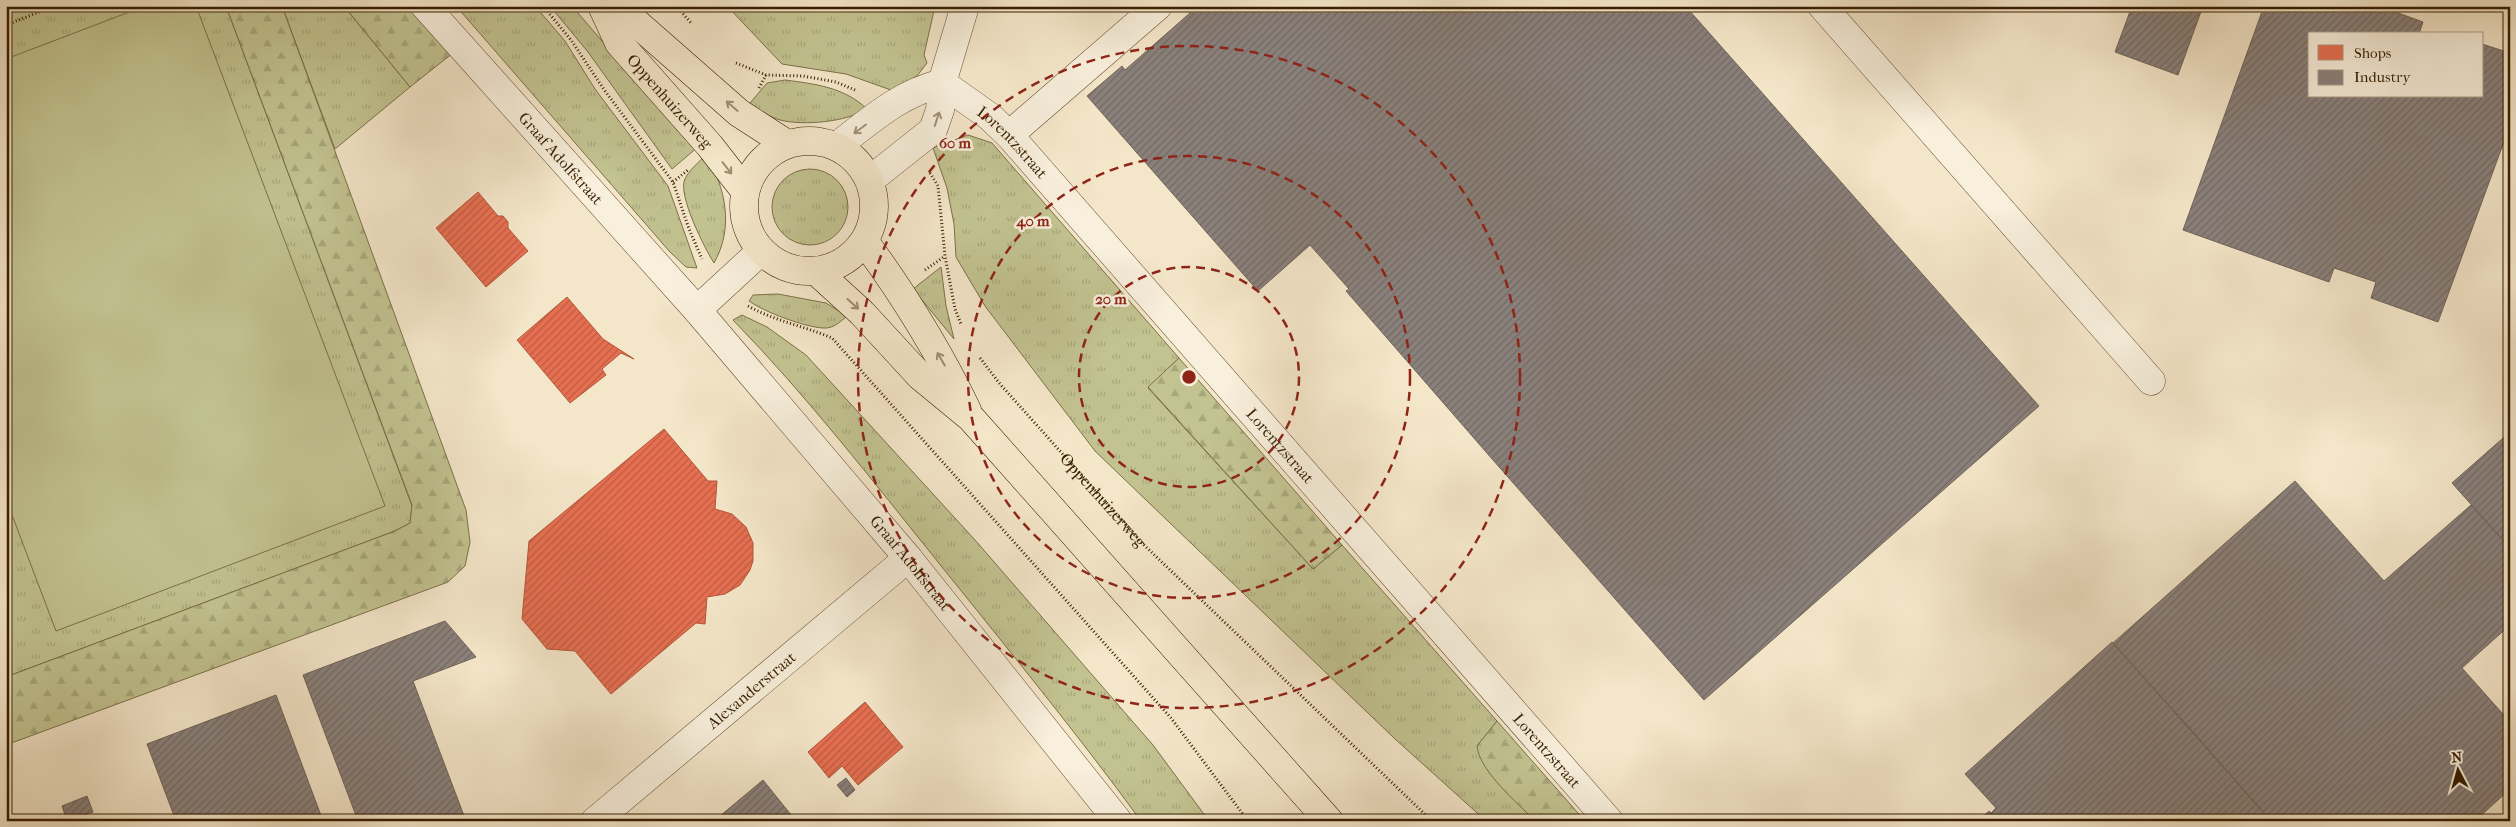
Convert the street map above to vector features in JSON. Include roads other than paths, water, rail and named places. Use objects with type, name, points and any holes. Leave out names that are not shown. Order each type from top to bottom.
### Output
[{"type":"main road","name":"Oppenhuizerweg","points":[[602,6],[619,43],[710,146],[745,191]]},
{"type":"main road","name":"Oppenhuizerweg","points":[[612,6],[624,12],[740,112],[787,144]]},
{"type":"main road","points":[[812,140],[837,146],[857,160],[870,180],[875,201],[873,222],[865,242],[852,256],[836,267],[817,272],[797,271],[777,264],[761,251],[752,238],[746,223],[743,207],[745,191],[753,171],[768,155],[787,144],[812,140]]},
{"type":"main road","points":[[865,242],[898,287],[942,359],[971,418]]},
{"type":"main road","points":[[817,272],[862,312],[920,376],[971,418],[1329,821]]},
{"type":"street","name":"Graaf Adolfstraat","points":[[424,6],[697,310],[908,558],[1118,821]]},
{"type":"street","points":[[870,180],[933,130],[940,110],[942,83],[965,6]]},
{"type":"street","points":[[1009,136],[1158,6]]},
{"type":"street","points":[[1822,6],[2150,381]]},
{"type":"street","points":[[837,146],[902,97],[920,89],[942,83]]},
{"type":"street","name":"Lorentzstraat","points":[[942,83],[989,116],[1009,136],[1609,821]]},
{"type":"street","points":[[697,310],[761,251]]},
{"type":"street","name":"Alexanderstraat","points":[[595,821],[908,558]]}]
